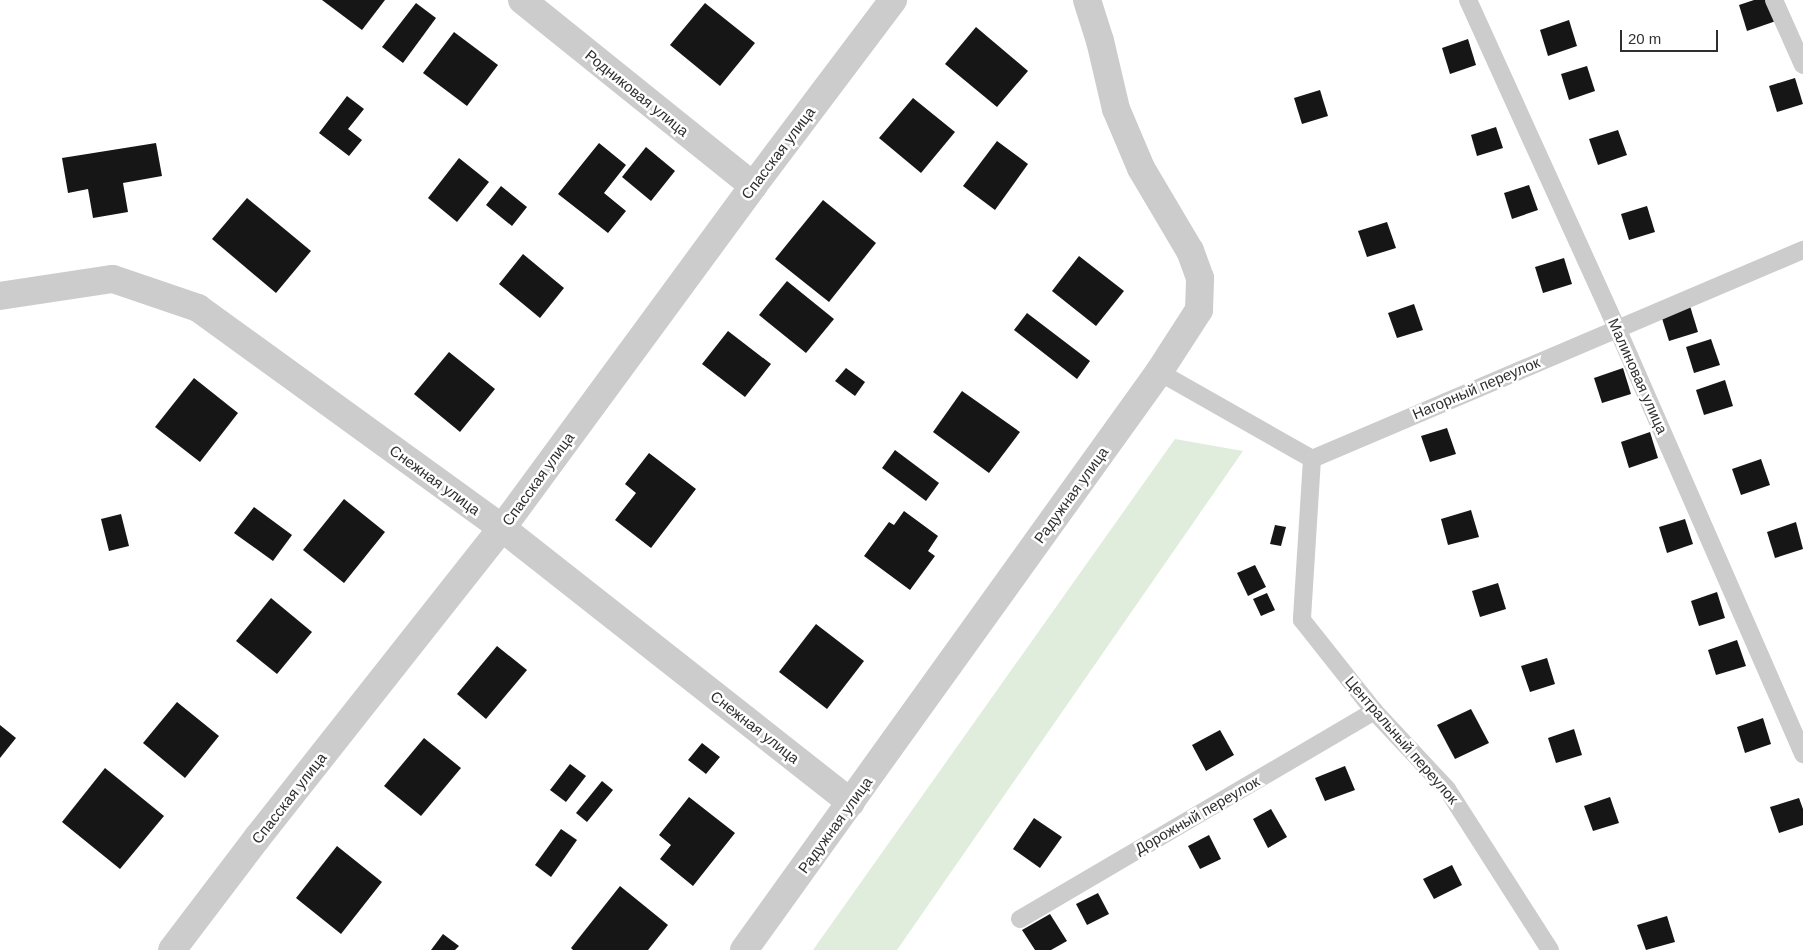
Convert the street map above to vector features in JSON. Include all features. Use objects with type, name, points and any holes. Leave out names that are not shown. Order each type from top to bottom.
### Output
[{"type":"street","name":"Родниковая улица","points":[[522,0],[752,186]]},
{"type":"street","name":"Спасская улица","points":[[172,950],[257,838],[502,528],[752,186],[893,0]]},
{"type":"street","name":"Радужная улица","points":[[744,950],[1159,372],[1199,310],[1200,278],[1190,251],[1141,168],[1116,109],[1100,41],[1087,0]]},
{"type":"street","name":"Снежная улица","points":[[0,296],[112,279],[198,308],[502,528],[851,803]]},
{"type":"lane","name":"Малиновая улица","points":[[1468,0],[1617,328],[1803,754]]},
{"type":"lane","points":[[1774,0],[1803,66]]},
{"type":"lane","name":"Нагорный переулок","points":[[1312,459],[1803,250]]},
{"type":"lane","points":[[1159,372],[1312,459]]},
{"type":"lane","name":"Центральный переулок","points":[[1312,459],[1302,620],[1374,711],[1447,788],[1550,950]]},
{"type":"lane","name":"Дорожный переулок","points":[[1020,919],[1374,711]]},
{"type":"green space","points":[[1175,439],[1243,451],[897,950],[813,950]]},
{"type":"building","points":[[322,0],[385,0],[362,30]]},
{"type":"building","points":[[1754,0],[1769,0],[1776,21],[1747,31],[1739,5]]},
{"type":"building","points":[[416,3],[436,18],[403,63],[382,47]]},
{"type":"building","points":[[705,3],[755,43],[720,86],[670,45]]},
{"type":"building","points":[[1569,20],[1577,46],[1548,56],[1540,30]]},
{"type":"building","points":[[976,27],[1028,71],[997,107],[945,64]]},
{"type":"building","points":[[454,32],[498,65],[467,106],[423,73]]},
{"type":"building","points":[[1468,39],[1476,65],[1450,74],[1442,48]]},
{"type":"building","points":[[1587,66],[1595,91],[1569,100],[1561,74]]},
{"type":"building","points":[[1795,78],[1803,104],[1777,112],[1769,86]]},
{"type":"building","points":[[1320,90],[1328,116],[1302,124],[1294,98]]},
{"type":"building","points":[[347,96],[364,109],[348,129],[362,140],[349,156],[319,133]]},
{"type":"building","points":[[913,98],[955,132],[921,173],[879,138]]},
{"type":"building","points":[[1496,127],[1503,148],[1477,156],[1471,135]]},
{"type":"building","points":[[1618,130],[1627,155],[1598,165],[1589,139]]},
{"type":"building","points":[[997,141],[1028,164],[995,210],[963,186]]},
{"type":"building","points":[[156,143],[162,176],[123,183],[128,212],[93,218],[88,189],[68,193],[62,158]]},
{"type":"building","points":[[599,143],[626,165],[604,193],[626,211],[608,233],[558,194]]},
{"type":"building","points":[[646,147],[675,171],[651,201],[622,177]]},
{"type":"building","points":[[459,158],[489,182],[457,222],[428,198]]},
{"type":"building","points":[[1529,185],[1538,210],[1512,219],[1504,193]]},
{"type":"building","points":[[501,186],[527,207],[512,226],[486,205]]},
{"type":"building","points":[[247,198],[311,251],[276,293],[212,239]]},
{"type":"building","points":[[823,200],[876,243],[829,302],[775,259]]},
{"type":"building","points":[[1647,206],[1655,232],[1629,240],[1621,214]]},
{"type":"building","points":[[1387,222],[1396,248],[1367,257],[1358,231]]},
{"type":"building","points":[[523,254],[564,288],[540,318],[499,284]]},
{"type":"building","points":[[1079,256],[1124,291],[1096,326],[1052,291]]},
{"type":"building","points":[[1564,258],[1572,284],[1543,293],[1535,267]]},
{"type":"building","points":[[787,281],[834,319],[806,353],[759,315]]},
{"type":"building","points":[[1414,304],[1423,330],[1397,338],[1388,313]]},
{"type":"building","points":[[1690,306],[1698,332],[1669,341],[1661,315]]},
{"type":"building","points":[[1027,313],[1090,361],[1077,379],[1014,330]]},
{"type":"building","points":[[728,331],[771,364],[745,397],[702,364]]},
{"type":"building","points":[[1711,339],[1720,365],[1694,373],[1686,347]]},
{"type":"building","points":[[449,352],[495,389],[460,432],[414,394]]},
{"type":"building","points":[[846,368],[865,382],[855,396],[835,381]]},
{"type":"building","points":[[1623,368],[1631,394],[1602,403],[1594,378]]},
{"type":"building","points":[[194,378],[238,413],[200,462],[155,427]]},
{"type":"building","points":[[1725,380],[1733,406],[1704,415],[1696,390]]},
{"type":"building","points":[[962,391],[1020,432],[989,473],[933,432]]},
{"type":"building","points":[[1447,428],[1456,454],[1430,462],[1421,436]]},
{"type":"building","points":[[1650,432],[1658,458],[1629,468],[1621,442]]},
{"type":"building","points":[[895,450],[939,483],[926,501],[882,468]]},
{"type":"building","points":[[649,453],[696,489],[651,548],[615,520],[636,493],[625,484]]},
{"type":"building","points":[[1761,459],[1770,485],[1741,495],[1732,469]]},
{"type":"building","points":[[344,499],[385,532],[344,583],[303,550]]},
{"type":"building","points":[[254,507],[292,535],[273,561],[234,533]]},
{"type":"building","points":[[1471,510],[1479,537],[1448,545],[1441,519]]},
{"type":"building","points":[[904,511],[938,536],[928,551],[935,556],[910,590],[864,556],[889,522],[894,525]]},
{"type":"building","points":[[121,514],[129,546],[109,551],[101,519]]},
{"type":"building","points":[[1685,519],[1693,544],[1667,553],[1659,527]]},
{"type":"building","points":[[1796,522],[1803,549],[1775,558],[1767,532]]},
{"type":"building","points":[[1275,525],[1286,527],[1281,546],[1270,544]]},
{"type":"building","points":[[1255,565],[1266,587],[1248,596],[1237,573]]},
{"type":"building","points":[[1498,583],[1506,609],[1480,617],[1472,591]]},
{"type":"building","points":[[1717,592],[1725,618],[1699,626],[1691,601]]},
{"type":"building","points":[[1267,593],[1275,610],[1261,616],[1253,599]]},
{"type":"building","points":[[271,598],[312,632],[277,674],[236,641]]},
{"type":"building","points":[[816,624],[864,661],[827,709],[779,672]]},
{"type":"building","points":[[1737,640],[1746,666],[1716,675],[1708,650]]},
{"type":"building","points":[[497,646],[527,670],[486,719],[457,694]]},
{"type":"building","points":[[1547,658],[1555,684],[1530,692],[1521,666]]},
{"type":"building","points":[[177,702],[219,736],[185,778],[143,743]]},
{"type":"building","points":[[1471,709],[1489,743],[1455,759],[1437,725]]},
{"type":"building","points":[[1763,718],[1771,744],[1745,753],[1737,727]]},
{"type":"building","points":[[0,725],[16,738],[0,758]]},
{"type":"building","points":[[1574,729],[1582,755],[1556,763],[1548,738]]},
{"type":"building","points":[[1220,730],[1234,755],[1206,771],[1192,745]]},
{"type":"building","points":[[424,738],[461,768],[421,816],[384,786]]},
{"type":"building","points":[[702,743],[720,757],[706,774],[688,760]]},
{"type":"building","points":[[570,764],[586,776],[566,802],[550,790]]},
{"type":"building","points":[[1345,766],[1355,790],[1325,801],[1315,778]]},
{"type":"building","points":[[105,768],[164,816],[120,869],[62,822]]},
{"type":"building","points":[[602,781],[613,790],[587,822],[576,813]]},
{"type":"building","points":[[689,797],[735,833],[693,886],[660,859],[671,845],[659,835]]},
{"type":"building","points":[[1610,797],[1619,823],[1593,831],[1584,806]]},
{"type":"building","points":[[1799,798],[1803,809],[1803,825],[1779,833],[1770,807]]},
{"type":"building","points":[[1271,809],[1287,837],[1268,848],[1253,819]]},
{"type":"building","points":[[1034,818],[1062,837],[1040,868],[1013,849]]},
{"type":"building","points":[[561,829],[577,840],[551,877],[535,865]]},
{"type":"building","points":[[1209,835],[1221,859],[1200,869],[1188,846]]},
{"type":"building","points":[[337,846],[382,882],[341,934],[296,898]]},
{"type":"building","points":[[1452,865],[1462,885],[1434,899],[1423,879]]},
{"type":"building","points":[[620,886],[668,925],[648,950],[573,950],[571,948]]},
{"type":"building","points":[[1098,893],[1109,914],[1087,925],[1076,904]]},
{"type":"building","points":[[1050,914],[1067,941],[1051,950],[1035,950],[1022,930]]},
{"type":"building","points":[[1667,916],[1675,942],[1646,950],[1637,925]]},
{"type":"building","points":[[443,934],[459,946],[455,950],[431,950]]}]
